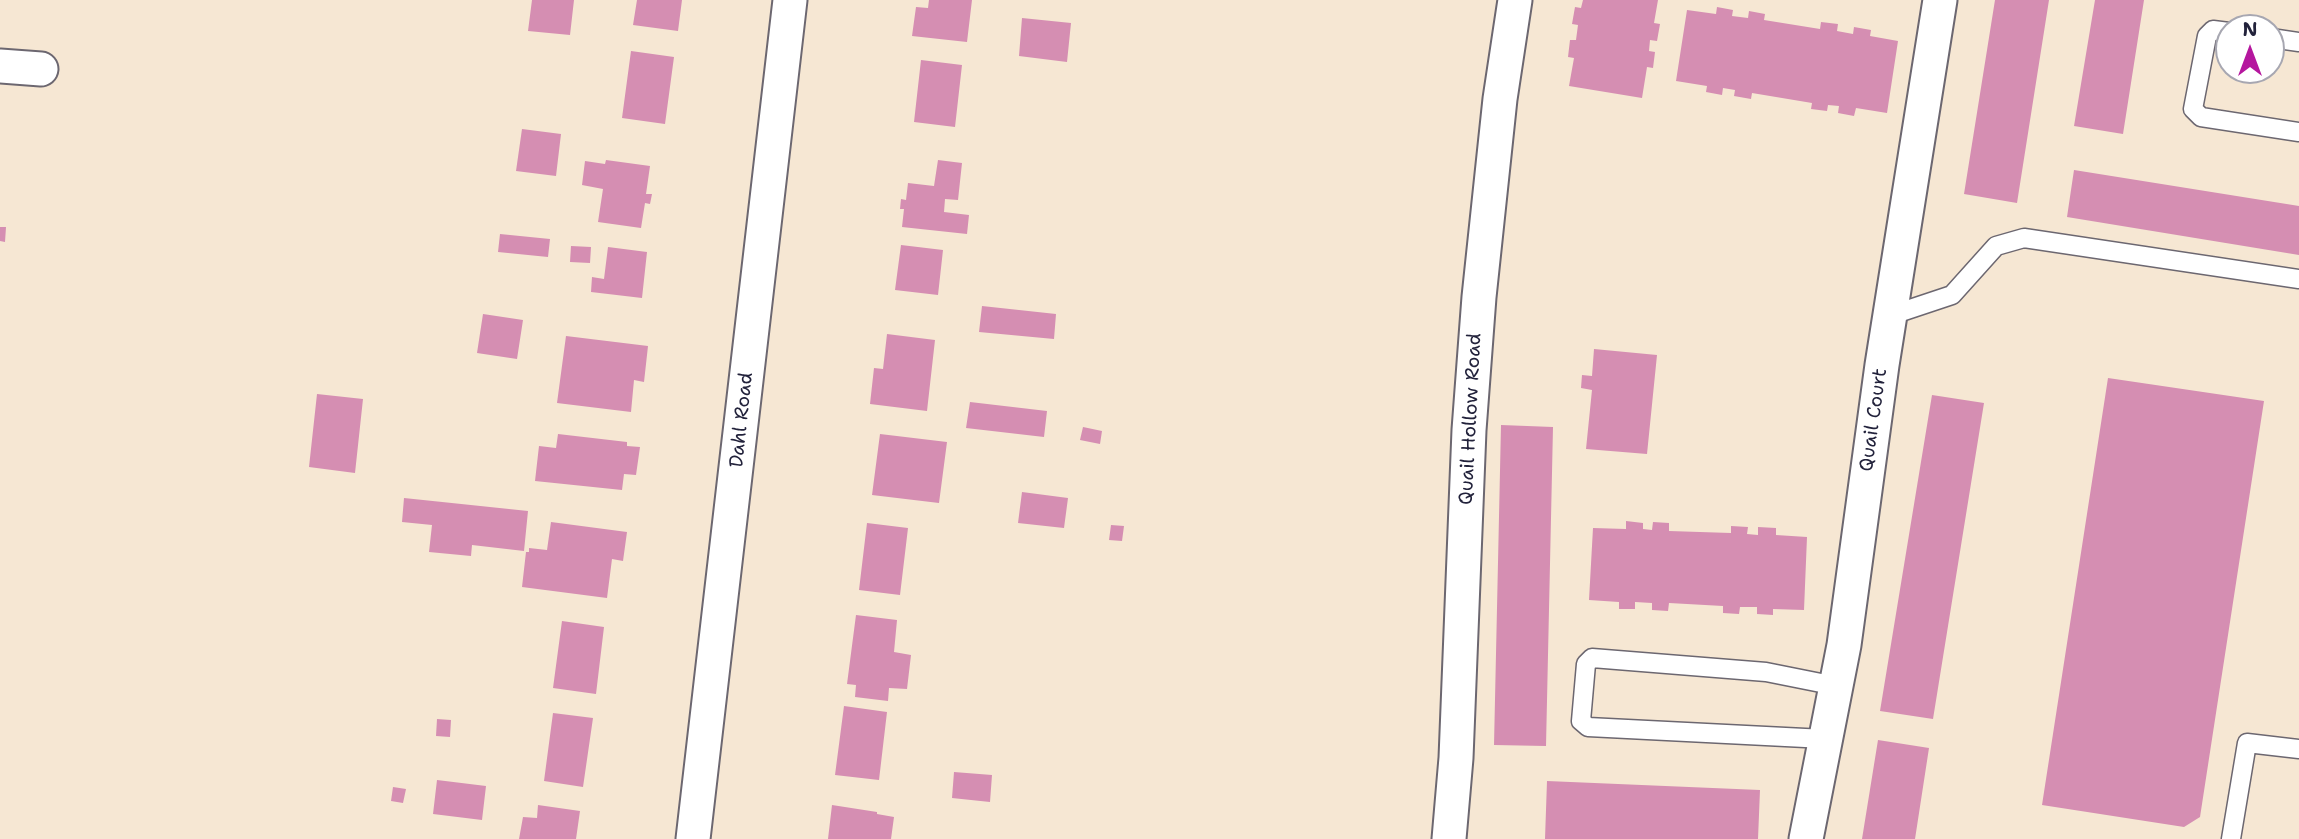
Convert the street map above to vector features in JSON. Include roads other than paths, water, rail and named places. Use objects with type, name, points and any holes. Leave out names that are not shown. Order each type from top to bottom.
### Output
[{"type":"street","name":"Dahl Road","points":[[693,839],[790,0]]},
{"type":"street","name":"Quail Hollow Road","points":[[1449,839],[1456,758],[1474,364],[1499,113],[1515,0]]},
{"type":"street","name":"Quail Court","points":[[1805,839],[1844,645],[1889,316],[1940,0]]},
{"type":"street","points":[[0,66],[41,69]]},
{"type":"lane","points":[[2215,30],[2207,36],[2193,109],[2202,117],[2299,132]]},
{"type":"lane","points":[[1889,316],[1952,295],[1996,246],[2024,238],[2299,279]]},
{"type":"lane","points":[[1825,739],[1588,727],[1581,721],[1586,664],[1592,658],[1766,672],[1836,686]]},
{"type":"lane","points":[[2231,839],[2247,743],[2299,749]]}]
